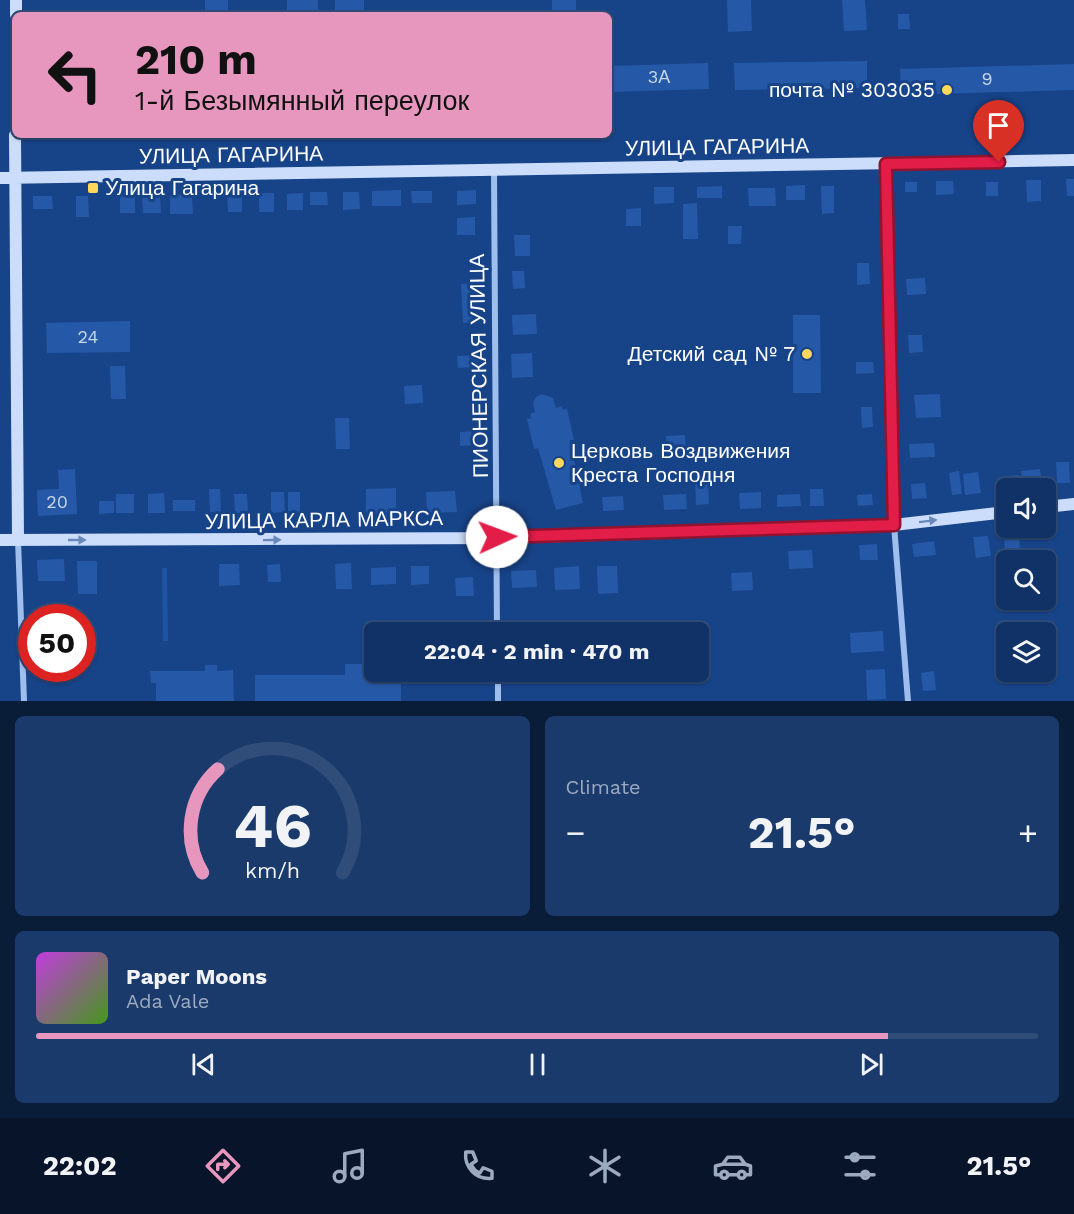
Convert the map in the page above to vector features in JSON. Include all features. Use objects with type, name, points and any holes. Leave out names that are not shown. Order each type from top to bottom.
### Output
[{"type":"main road","points":[[15,138],[18,540]]},
{"type":"main road","name":"УЛИЦА ГАГАРИНА","points":[[0,178],[1074,160]]},
{"type":"main road","points":[[1056,506],[1074,504]]},
{"type":"main road","name":"УЛИЦА КАРЛА МАРКСА","points":[[0,540],[497,537],[894,525],[996,513]]},
{"type":"street","points":[[886,164],[894,525],[908,701]]},
{"type":"street","name":"ПИОНЕРСКАЯ УЛИЦА","points":[[494,170],[497,622]]},
{"type":"street","points":[[18,540],[24,701]]},
{"type":"street","points":[[498,682],[498,701]]},
{"type":"shaded area","points":[[162,568],[167,568],[168,641],[163,641]]},
{"type":"building","points":[[205,0],[228,0],[228,12],[205,12]]},
{"type":"building","points":[[287,0],[318,0],[318,12],[287,12]]},
{"type":"building","points":[[335,0],[364,0],[364,12],[335,12]]},
{"type":"building","points":[[552,0],[576,0],[576,12],[552,12]]},
{"type":"building","points":[[727,0],[751,0],[752,31],[728,32]]},
{"type":"building","points":[[842,0],[865,0],[867,30],[844,31]]},
{"type":"building","points":[[898,14],[909,14],[910,29],[898,29]]},
{"type":"building","points":[[867,61],[867,88],[735,90],[734,63]]},
{"type":"building","points":[[708,63],[709,89],[612,92],[612,66]]},
{"type":"building","points":[[1074,64],[1074,90],[901,95],[900,69]]},
{"type":"building","points":[[1066,179],[1074,179],[1074,196],[1067,196]]},
{"type":"building","points":[[1026,180],[1041,180],[1041,201],[1027,202]]},
{"type":"building","points":[[936,181],[953,181],[954,194],[936,195]]},
{"type":"building","points":[[905,182],[917,182],[917,192],[905,192]]},
{"type":"building","points":[[986,182],[998,182],[998,196],[986,196]]},
{"type":"building","points":[[805,185],[805,200],[786,200],[786,186]]},
{"type":"building","points":[[722,186],[722,198],[697,198],[697,187]]},
{"type":"building","points":[[821,186],[834,186],[834,213],[822,214]]},
{"type":"building","points":[[654,187],[674,187],[674,203],[654,204]]},
{"type":"building","points":[[748,188],[775,188],[776,206],[749,206]]},
{"type":"building","points":[[401,190],[401,206],[372,206],[372,191]]},
{"type":"building","points":[[476,190],[476,204],[457,205],[457,191]]},
{"type":"building","points":[[411,191],[432,191],[432,203],[412,203]]},
{"type":"building","points":[[310,192],[327,192],[328,205],[310,205]]},
{"type":"building","points":[[343,192],[359,192],[360,209],[343,210]]},
{"type":"building","points":[[259,193],[274,193],[274,212],[259,212]]},
{"type":"building","points":[[303,193],[303,210],[287,210],[287,194]]},
{"type":"building","points":[[142,194],[160,194],[161,213],[143,213]]},
{"type":"building","points":[[192,194],[193,214],[170,214],[170,195]]},
{"type":"building","points":[[227,194],[242,194],[242,212],[228,212]]},
{"type":"building","points":[[135,195],[135,213],[120,213],[120,196]]},
{"type":"building","points":[[33,196],[52,196],[53,209],[33,209]]},
{"type":"building","points":[[76,196],[88,196],[89,217],[76,217]]},
{"type":"building","points":[[697,203],[698,239],[683,239],[683,204]]},
{"type":"building","points":[[641,208],[641,226],[626,226],[626,209]]},
{"type":"building","points":[[475,217],[475,235],[457,235],[457,218]]},
{"type":"building","points":[[728,226],[742,226],[741,244],[728,244]]},
{"type":"building","points":[[514,235],[530,235],[530,256],[515,256]]},
{"type":"building","points":[[857,263],[869,263],[870,284],[857,285]]},
{"type":"building","points":[[512,271],[524,271],[525,288],[513,289]]},
{"type":"building","points":[[925,278],[926,294],[907,295],[906,279]]},
{"type":"building","points":[[477,283],[479,322],[463,323],[461,284]]},
{"type":"building","points":[[536,314],[537,334],[513,335],[512,315]]},
{"type":"building","name":"Детский сад № 7","points":[[793,315],[820,315],[821,393],[793,393]]},
{"type":"building","points":[[130,321],[130,352],[47,353],[46,323]]},
{"type":"building","points":[[908,335],[922,335],[923,352],[909,353]]},
{"type":"building","points":[[532,353],[533,377],[512,378],[511,354]]},
{"type":"building","points":[[478,355],[478,367],[458,368],[457,356]]},
{"type":"building","points":[[856,362],[873,362],[874,373],[856,374]]},
{"type":"building","points":[[110,366],[125,366],[126,399],[111,399]]},
{"type":"building","points":[[422,385],[423,403],[405,404],[404,386]]},
{"type":"building","name":"Церковь Воздвижения Креста Господня","points":[[542,394],[553,398],[556,408],[562,406],[563,410],[567,409],[574,440],[570,440],[583,503],[556,510],[538,448],[534,449],[527,419],[531,418],[530,414],[535,412],[533,403],[536,397]]},
{"type":"building","points":[[940,394],[941,417],[916,418],[914,395]]},
{"type":"building","points":[[861,407],[872,407],[873,427],[862,428]]},
{"type":"building","points":[[335,418],[349,418],[350,449],[336,449]]},
{"type":"building","points":[[477,431],[478,445],[460,446],[460,432]]},
{"type":"building","points":[[685,435],[686,454],[676,454],[676,448],[667,448],[666,436]]},
{"type":"building","points":[[934,443],[935,457],[910,458],[909,444]]},
{"type":"building","points":[[1056,462],[1069,462],[1070,483],[1057,483]]},
{"type":"building","points":[[75,469],[77,514],[38,516],[37,490],[59,489],[58,470]]},
{"type":"building","points":[[1040,469],[1041,478],[1022,478],[1021,471]]},
{"type":"building","points":[[959,471],[962,494],[952,495],[949,473]]},
{"type":"building","points":[[978,472],[981,493],[965,495],[963,474]]},
{"type":"building","points":[[1019,475],[1020,478],[1002,478]]},
{"type":"building","points":[[708,479],[709,504],[696,505],[695,480]]},
{"type":"building","points":[[925,483],[927,498],[912,499],[911,484]]},
{"type":"building","points":[[396,488],[396,513],[366,514],[366,489]]},
{"type":"building","points":[[209,489],[220,489],[221,512],[210,512]]},
{"type":"building","points":[[810,489],[823,489],[824,506],[810,506]]},
{"type":"building","points":[[455,491],[457,512],[427,513],[426,492]]},
{"type":"building","points":[[271,492],[284,492],[285,512],[271,513]]},
{"type":"building","points":[[288,492],[300,492],[300,513],[288,513]]},
{"type":"building","points":[[761,492],[761,508],[740,509],[739,493]]},
{"type":"building","points":[[164,493],[165,513],[148,513],[148,494]]},
{"type":"building","points":[[116,494],[134,494],[134,513],[116,513]]},
{"type":"building","points":[[234,494],[247,494],[248,513],[235,513]]},
{"type":"building","points":[[686,494],[687,509],[664,510],[663,495]]},
{"type":"building","points":[[800,494],[801,506],[777,507],[777,495]]},
{"type":"building","points":[[872,494],[873,505],[858,506],[857,495]]},
{"type":"building","points":[[623,496],[624,510],[603,511],[602,497]]},
{"type":"building","points":[[173,500],[195,500],[195,511],[173,511]]},
{"type":"building","points":[[99,501],[114,501],[114,513],[99,514]]},
{"type":"building","points":[[988,536],[991,556],[976,558],[973,537]]},
{"type":"building","points":[[1004,538],[1019,538],[1020,550],[1005,550]]},
{"type":"building","points":[[934,541],[936,555],[914,557],[912,544]]},
{"type":"building","points":[[877,544],[878,560],[860,560],[859,545]]},
{"type":"building","points":[[812,550],[813,568],[789,569],[788,551]]},
{"type":"building","points":[[64,559],[65,581],[38,581],[37,560]]},
{"type":"building","points":[[77,561],[97,561],[97,594],[78,594]]},
{"type":"building","points":[[351,563],[352,589],[336,589],[335,564]]},
{"type":"building","points":[[219,564],[239,564],[240,585],[219,586]]},
{"type":"building","points":[[280,564],[281,582],[268,582],[267,565]]},
{"type":"building","points":[[411,566],[429,566],[429,584],[411,585]]},
{"type":"building","points":[[579,566],[580,589],[555,590],[554,568]]},
{"type":"building","points":[[597,566],[617,566],[618,593],[598,594]]},
{"type":"building","points":[[396,567],[396,584],[371,585],[371,568]]},
{"type":"building","points":[[536,570],[537,587],[512,588],[511,571]]},
{"type":"building","points":[[752,572],[753,590],[732,591],[731,573]]},
{"type":"building","points":[[473,577],[474,596],[456,596],[455,578]]},
{"type":"building","points":[[883,631],[884,651],[851,653],[850,633]]},
{"type":"building","points":[[345,664],[364,664],[364,682],[401,682],[401,701],[255,701],[255,675],[345,675]]},
{"type":"building","points":[[205,665],[217,665],[217,671],[233,670],[234,701],[156,701],[156,683],[151,683],[150,671],[205,671]]},
{"type":"building","points":[[885,669],[886,699],[867,700],[866,670]]},
{"type":"building","points":[[934,671],[936,690],[923,691],[921,673]]},
{"type":"building","points":[[461,682],[480,682],[480,683],[461,684]]},
{"type":"place","name":"почта № 303035","points":[[947,90]]},
{"type":"place","name":"Улица Гагарина","points":[[93,188]]},
{"type":"place","name":"Детский сад № 7","points":[[807,354]]},
{"type":"place","name":"Церковь Воздвижения Креста Господня","points":[[559,463]]},
{"type":"route","points":[[497,537],[894,525],[886,164],[999,162]]}]
